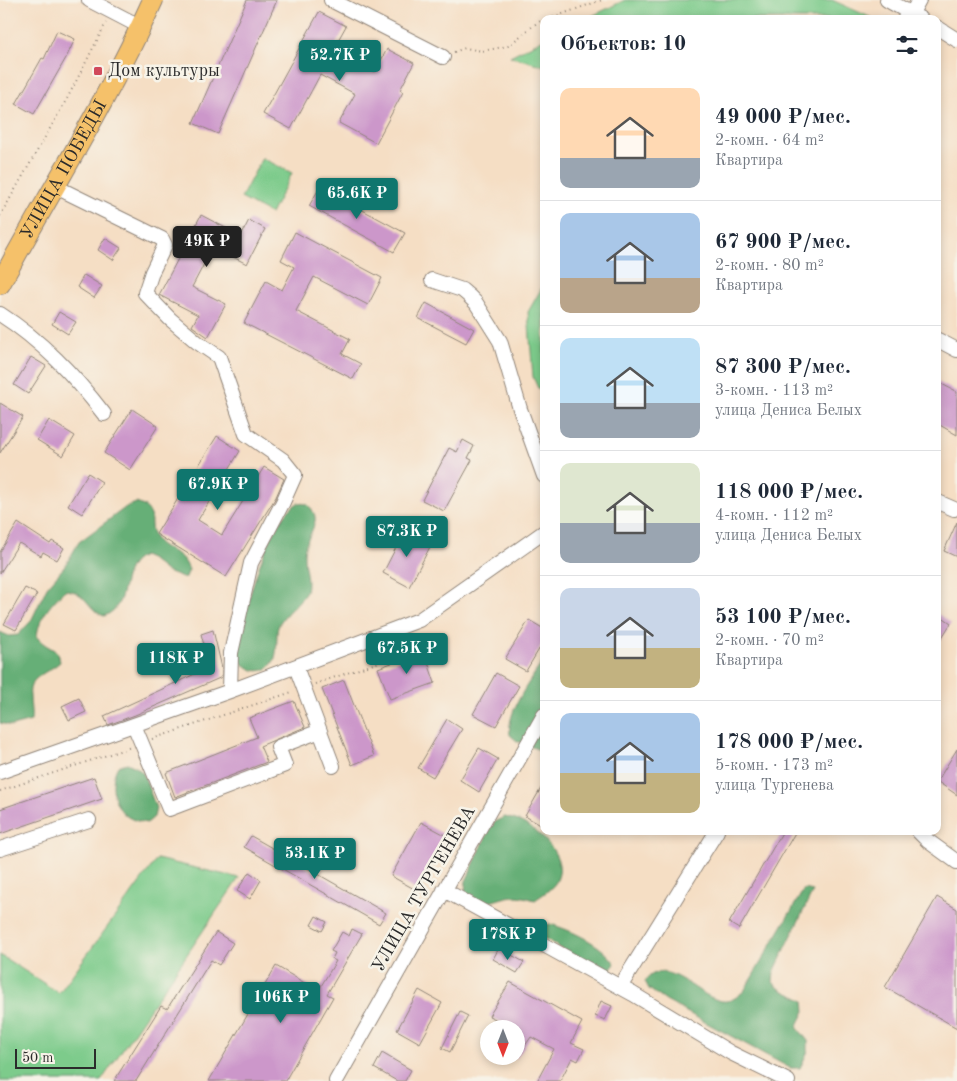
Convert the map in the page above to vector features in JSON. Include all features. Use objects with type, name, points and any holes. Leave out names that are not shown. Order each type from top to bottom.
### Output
[{"type":"highway","name":"УЛИЦА ПОБЕДЫ","points":[[0,284],[154,0]]},
{"type":"street","points":[[89,0],[141,27]]},
{"type":"street","points":[[331,0],[443,56]]},
{"type":"street","points":[[887,0],[909,15]]},
{"type":"street","points":[[913,15],[919,0]]},
{"type":"street","points":[[941,30],[957,40]]},
{"type":"street","points":[[54,186],[162,239],[165,245],[152,272],[145,293],[170,319],[197,342],[219,357],[246,434],[283,460],[295,475],[251,563],[231,653],[230,691]]},
{"type":"street","points":[[432,280],[462,290],[469,296],[476,303],[500,341],[520,409],[540,465]]},
{"type":"street","points":[[0,314],[19,326],[40,344],[79,382],[104,414]]},
{"type":"street","points":[[941,342],[957,350]]},
{"type":"street","points":[[941,503],[954,509]]},
{"type":"street","points":[[0,772],[230,691],[419,620],[540,535]]},
{"type":"street","points":[[296,666],[333,766]]},
{"type":"street","name":"УЛИЦА ТУРГЕНЕВА","points":[[336,1081],[540,722]]},
{"type":"street","points":[[134,725],[169,809],[285,765],[278,747],[320,731]]},
{"type":"street","points":[[0,849],[89,820]]},
{"type":"street","points":[[620,988],[715,835]]},
{"type":"street","points":[[922,835],[957,862]]},
{"type":"street","points":[[444,890],[620,988],[731,1053],[788,1081]]},
{"type":"path","points":[[559,15],[602,0]]},
{"type":"path","points":[[0,216],[68,97],[112,12]]},
{"type":"path","points":[[443,56],[465,48],[482,51],[508,46],[540,21]]},
{"type":"path","points":[[0,791],[429,645]]},
{"type":"green space","points":[[625,0],[832,0],[865,15],[594,15]]},
{"type":"green space","points":[[540,41],[540,65],[510,56]]},
{"type":"green space","points":[[262,158],[292,173],[271,214],[241,198]]},
{"type":"green space","points":[[540,291],[540,389],[533,377],[528,312]]},
{"type":"green space","points":[[136,503],[148,509],[152,532],[159,543],[177,554],[186,563],[189,570],[185,579],[167,572],[152,560],[143,556],[135,561],[129,569],[118,604],[113,611],[104,616],[93,609],[78,594],[65,590],[43,617],[37,637],[58,653],[60,662],[39,676],[32,684],[30,690],[31,721],[12,726],[0,723],[0,632],[9,636],[18,635],[31,621],[47,587],[65,566],[79,542],[126,507]]},
{"type":"green space","points":[[298,503],[307,504],[315,516],[314,525],[304,552],[306,591],[280,622],[277,632],[275,659],[265,669],[253,670],[242,663],[238,653],[238,644],[245,612],[256,575],[270,540],[283,518]]},
{"type":"green space","points":[[540,666],[540,750],[517,741],[510,735],[512,716]]},
{"type":"green space","points":[[127,763],[143,773],[156,808],[154,817],[147,823],[128,817],[115,800],[113,786],[115,772],[118,766]]},
{"type":"green space","points":[[505,817],[521,822],[538,833],[552,848],[559,864],[556,882],[549,890],[535,900],[515,896],[483,902],[472,897],[465,890],[466,881],[490,828],[496,821]]},
{"type":"green space","points":[[157,859],[239,878],[101,1081],[0,1081],[0,955],[59,993]]},
{"type":"green space","points":[[804,889],[813,891],[774,972],[773,982],[783,991],[804,1001],[805,1011],[797,1027],[808,1041],[808,1051],[800,1068],[790,1068],[666,1001],[649,989],[645,981],[654,974],[664,972],[674,975],[717,1000],[732,1000],[744,991]]},
{"type":"green space","points":[[550,924],[586,939],[610,957],[615,964],[609,971],[583,961],[558,946],[542,936],[541,926]]},
{"type":"building","points":[[247,0],[277,0],[218,134],[193,123]]},
{"type":"building","points":[[319,12],[346,26],[327,60],[344,69],[349,58],[375,72],[387,49],[414,63],[400,90],[403,92],[376,143],[339,123],[355,94],[320,75],[291,129],[263,114]]},
{"type":"building","points":[[57,31],[75,39],[34,114],[16,104],[42,58],[44,59]]},
{"type":"building","points":[[320,187],[405,233],[394,252],[309,206]]},
{"type":"building","points":[[201,215],[241,236],[249,220],[265,229],[247,264],[213,247],[192,287],[226,304],[208,337],[192,326],[198,315],[159,295]]},
{"type":"building","points":[[295,232],[382,278],[368,305],[314,277],[296,311],[350,339],[342,354],[361,364],[353,379],[244,323],[266,281],[282,290],[294,267],[281,260]]},
{"type":"building","points":[[105,238],[121,248],[113,260],[98,250]]},
{"type":"building","points":[[84,275],[102,286],[94,298],[77,287]]},
{"type":"building","points":[[426,303],[474,329],[466,343],[418,318]]},
{"type":"building","points":[[59,312],[76,322],[68,334],[52,324]]},
{"type":"building","points":[[31,357],[46,366],[28,394],[14,385]]},
{"type":"building","points":[[941,384],[957,392],[957,435],[941,426]]},
{"type":"building","points":[[0,403],[23,417],[0,453]]},
{"type":"building","points":[[132,409],[158,426],[130,470],[104,453]]},
{"type":"building","points":[[49,420],[75,436],[63,456],[37,440]]},
{"type":"building","points":[[217,436],[240,451],[198,520],[222,535],[264,467],[284,479],[276,497],[226,577],[156,534]]},
{"type":"building","points":[[463,440],[474,446],[468,458],[472,460],[444,511],[422,500],[449,448],[457,452]]},
{"type":"building","points":[[88,473],[102,482],[82,514],[68,505]]},
{"type":"building","points":[[957,522],[957,557],[944,551]]},
{"type":"building","points":[[18,523],[50,544],[52,541],[64,548],[57,560],[43,552],[41,556],[19,543],[0,573],[0,552]]},
{"type":"building","points":[[405,530],[432,543],[409,587],[383,573]]},
{"type":"building","points":[[25,588],[37,594],[16,630],[4,624]]},
{"type":"building","points":[[941,616],[951,623],[941,639]]},
{"type":"building","points":[[529,620],[540,627],[540,648],[526,671],[505,659]]},
{"type":"building","points":[[213,630],[222,668],[222,677],[108,725],[104,716],[210,667],[201,634]]},
{"type":"building","points":[[424,651],[435,683],[390,699],[378,668]]},
{"type":"building","points":[[496,673],[519,686],[496,726],[473,714]]},
{"type":"building","points":[[344,680],[374,756],[352,765],[322,689]]},
{"type":"building","points":[[79,698],[86,712],[69,720],[62,706]]},
{"type":"building","points":[[294,701],[305,727],[260,746],[267,762],[175,797],[166,773],[257,737],[249,718]]},
{"type":"building","points":[[447,719],[462,729],[433,777],[418,768]]},
{"type":"building","points":[[479,748],[498,759],[479,792],[460,780]]},
{"type":"building","points":[[957,749],[957,795],[941,784],[941,775]]},
{"type":"building","points":[[94,777],[102,799],[0,834],[0,809]]},
{"type":"building","points":[[540,790],[540,825],[525,816]]},
{"type":"building","points":[[421,822],[447,836],[416,890],[391,876]]},
{"type":"building","points":[[781,835],[794,835],[739,929],[729,923]]},
{"type":"building","points":[[251,836],[386,913],[379,924],[244,847]]},
{"type":"building","points":[[249,872],[261,880],[250,899],[237,891]]},
{"type":"building","points":[[937,897],[957,909],[957,1028],[885,987]]},
{"type":"building","points":[[316,916],[327,922],[322,931],[311,925]]},
{"type":"building","points":[[352,929],[362,934],[327,994],[333,997],[285,1081],[209,1081],[276,966],[318,991],[336,961],[332,959],[335,953],[331,951],[342,932],[349,936]]},
{"type":"building","points":[[216,932],[233,943],[219,965],[211,960],[136,1081],[114,1081],[161,1006],[167,1009]]},
{"type":"building","points":[[499,948],[524,962],[517,973],[493,959]]},
{"type":"building","points":[[510,982],[582,1022],[571,1043],[584,1049],[578,1061],[572,1058],[560,1081],[537,1081],[554,1049],[531,1037],[525,1046],[525,1020],[497,1020],[489,1016]]},
{"type":"building","points":[[419,990],[442,1003],[420,1043],[397,1030]]},
{"type":"building","points":[[601,1001],[612,1006],[605,1020],[595,1016]]},
{"type":"building","points":[[460,1012],[468,1016],[450,1052],[442,1048]]},
{"type":"building","points":[[382,1053],[411,1070],[405,1081],[397,1081],[374,1068]]},
{"type":"place","name":"Дом культуры","points":[[98,71]]}]
